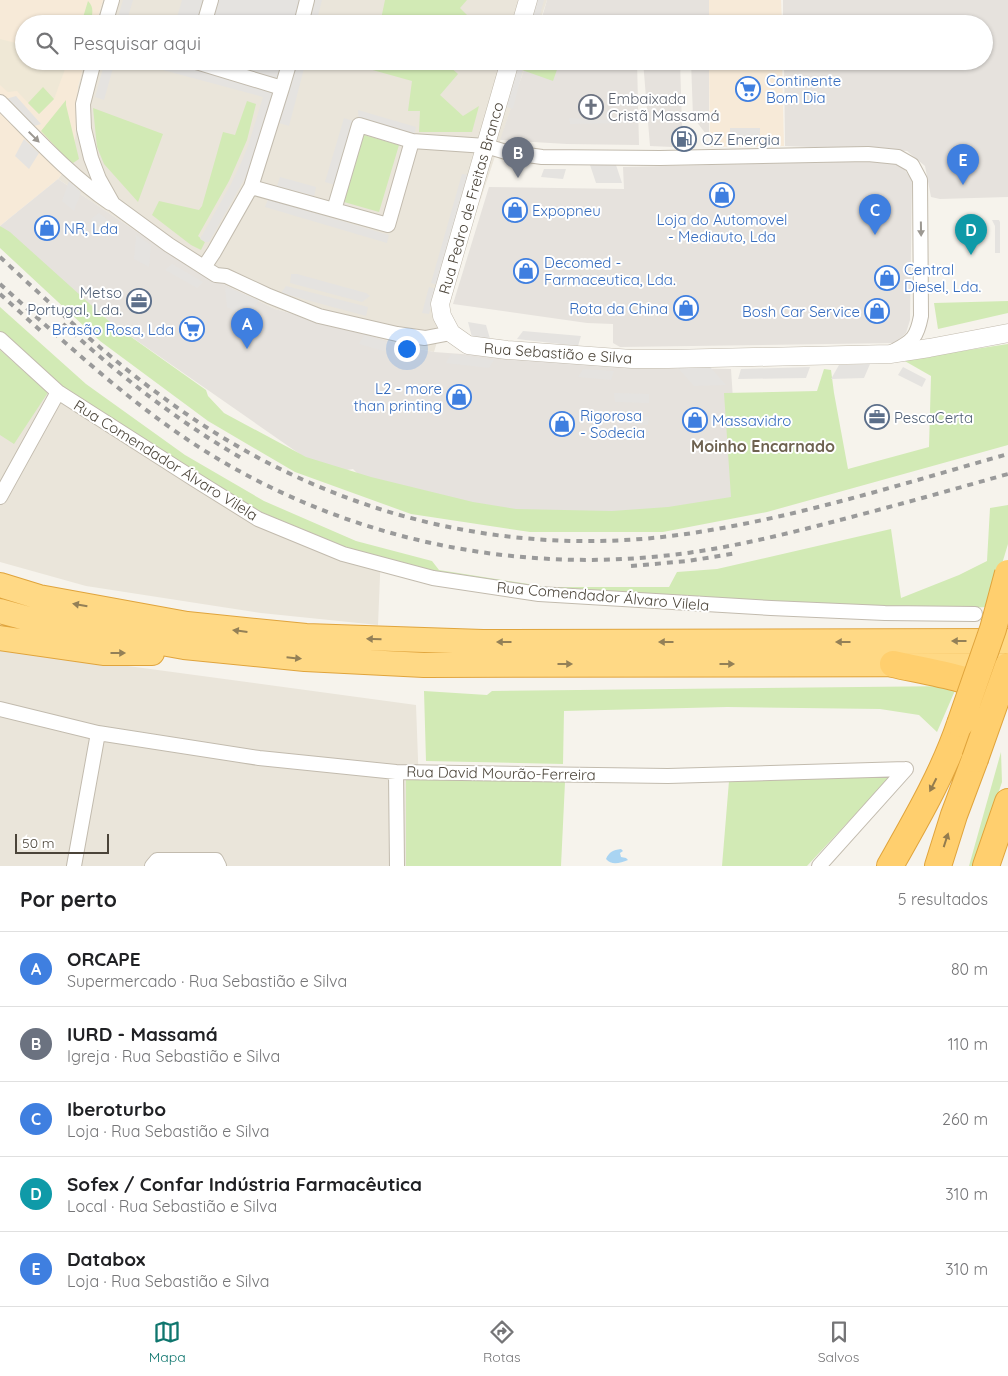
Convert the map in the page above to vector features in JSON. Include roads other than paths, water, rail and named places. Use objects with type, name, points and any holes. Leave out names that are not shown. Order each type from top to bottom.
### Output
[{"type":"highway","points":[[890,866],[915,822],[952,748],[992,629],[1008,573]]},
{"type":"highway","points":[[0,578],[39,597]]},
{"type":"highway","points":[[0,585],[39,597],[187,624],[306,636],[483,642],[1008,641]]},
{"type":"highway","points":[[0,611],[33,620],[184,647],[305,660],[424,665],[1008,665],[954,815],[938,866]]},
{"type":"highway","points":[[0,638],[104,653],[245,654]]},
{"type":"highway","points":[[893,664],[965,680],[991,690],[1008,704]]},
{"type":"highway","points":[[986,866],[1008,802]]},
{"type":"highway","points":[[998,866],[1008,839]]},
{"type":"street","points":[[207,15],[211,0]]},
{"type":"street","points":[[303,15],[307,0]]},
{"type":"street","points":[[524,15],[528,0]]},
{"type":"street","points":[[92,70],[84,104],[84,129],[93,165],[113,204]]},
{"type":"street","points":[[223,70],[282,88]]},
{"type":"street","points":[[204,267],[251,187],[287,70]]},
{"type":"street","name":"Rua Pedro de Freitas Branco","points":[[451,333],[442,316],[440,304],[460,229],[507,70]]},
{"type":"street","points":[[0,102],[93,191],[216,275],[226,276],[319,316],[425,338],[451,333]]},
{"type":"street","name":"Rua Sebastião e Silva","points":[[334,210],[359,126],[412,141],[486,146],[506,152],[542,158],[868,154],[898,157],[912,165],[920,180],[921,316],[917,333],[912,341],[890,354]]},
{"type":"street","points":[[251,187],[388,225],[412,141]]},
{"type":"street","name":"Rua Sebastião e Silva","points":[[451,333],[468,345],[506,350],[668,360],[890,354],[1008,333]]},
{"type":"street","name":"Rua Comendador Álvaro Vilela","points":[[0,339],[58,392],[258,519],[343,554],[433,578],[539,594],[885,613],[975,614]]},
{"type":"street","points":[[0,497],[58,392]]},
{"type":"street","name":"Rua David Mourão-Ferreira","points":[[0,709],[98,734],[259,758],[396,772],[668,776],[906,769],[819,866]]},
{"type":"street","points":[[74,866],[98,734]]},
{"type":"street","points":[[396,772],[397,866]]},
{"type":"street","points":[[152,866],[157,860],[216,860],[219,866]]},
{"type":"water","points":[[621,849],[623,851],[620,853],[621,857],[628,860],[613,863],[606,859],[612,852]]},
{"type":"railway","points":[[0,257],[121,365],[164,398],[222,437],[283,470],[346,497],[411,518],[478,532],[546,540],[616,541],[686,534],[808,510],[1008,454]]},
{"type":"railway","points":[[0,284],[116,386],[191,442],[247,475],[306,503],[366,526],[429,542],[493,554],[557,559],[622,559],[687,553],[795,532],[1008,474]]},
{"type":"railway","points":[[0,294],[42,332]]},
{"type":"railway","points":[[63,324],[149,396],[195,429],[243,459]]},
{"type":"railway","points":[[631,566],[688,561],[737,553]]},
{"type":"place","name":"Continente Bom Dia","points":[[748,89]]},
{"type":"place","name":"Embaixada Cristã Massamá","points":[[591,107]]},
{"type":"place","name":"OZ Energia","points":[[684,139]]},
{"type":"place","name":"IURD - Massamá","points":[[518,178]]},
{"type":"place","name":"Databox","points":[[963,185]]},
{"type":"place","name":"Loja do Automovel - Mediauto, Lda","points":[[722,195]]},
{"type":"place","name":"Expopneu","points":[[515,210]]},
{"type":"place","name":"NR, Lda","points":[[47,228]]},
{"type":"place","name":"Iberoturbo","points":[[875,235]]},
{"type":"place","name":"Sofex / Confar Indústria Farmacêutica","points":[[971,255]]},
{"type":"place","name":"Decomed - Farmaceutica, Lda.","points":[[526,271]]},
{"type":"place","name":"Central Diesel, Lda.","points":[[887,278]]},
{"type":"place","name":"Metso Portugal, Lda.","points":[[139,301]]},
{"type":"place","name":"Rota da China","points":[[686,308]]},
{"type":"place","name":"Bosh Car Service","points":[[877,311]]},
{"type":"place","name":"Brasão Rosa, Lda","points":[[192,329]]},
{"type":"place","name":"ORCAPE","points":[[247,349]]},
{"type":"place","name":"L2 - more than printing","points":[[459,397]]},
{"type":"place","name":"PescaCerta","points":[[877,417]]},
{"type":"place","name":"Massavidro","points":[[695,420]]},
{"type":"place","name":"Rigorosa - Sodecia","points":[[562,424]]},
{"type":"district","name":"Moinho Encarnado","points":[[763,446]]}]
